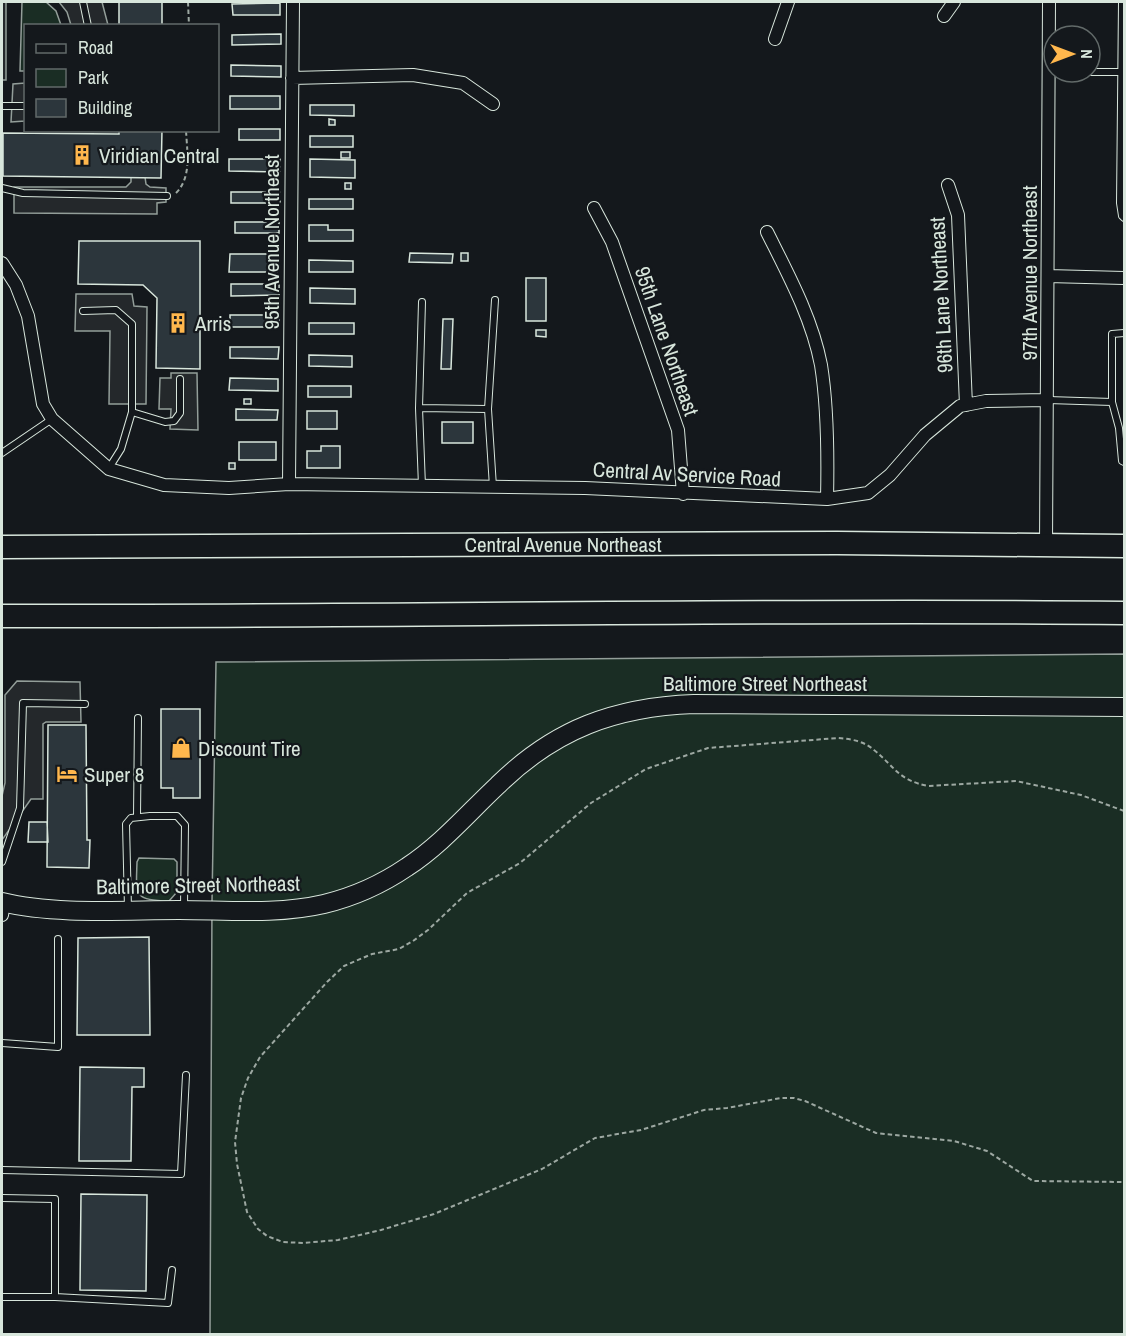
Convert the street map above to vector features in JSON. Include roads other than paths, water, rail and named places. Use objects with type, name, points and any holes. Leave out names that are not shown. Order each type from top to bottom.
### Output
[{"type":"highway","name":"Central Avenue Northeast","points":[[2,547],[825,543],[1125,546]]},
{"type":"highway","points":[[2,616],[902,611],[1125,613]]},
{"type":"street","name":"95th Avenue Northeast","points":[[289,483],[292,2]]},
{"type":"street","points":[[775,39],[788,2]]},
{"type":"street","points":[[944,16],[954,2]]},
{"type":"street","name":"97th Avenue Northeast","points":[[1049,2],[1050,24]]},
{"type":"street","points":[[292,78],[413,75],[463,83],[493,104]]},
{"type":"street","name":"97th Avenue Northeast","points":[[1046,545],[1052,84]]},
{"type":"street","name":"96th Lane Northeast","points":[[948,185],[958,214],[966,405]]},
{"type":"street","name":"95th Lane Northeast","points":[[594,208],[612,242],[678,430],[683,494]]},
{"type":"street","points":[[767,232],[802,303],[820,364],[828,446],[827,500]]},
{"type":"street","points":[[2,263],[16,285],[28,316],[43,404],[52,419],[109,469]]},
{"type":"street","points":[[1048,276],[1125,278]]},
{"type":"street","name":"Central Av Service Road","points":[[109,469],[164,485],[229,488],[289,483],[585,488],[827,500],[868,493],[890,475],[925,435],[960,406],[986,400],[1048,400]]},
{"type":"street","name":"Baltimore Street Northeast","points":[[2,907],[128,910],[300,908],[333,901],[367,889],[408,867],[429,852],[500,783],[540,750],[571,731],[622,712],[647,707],[694,704],[1125,707]]},
{"type":"lane","points":[[83,2],[88,24]]},
{"type":"lane","points":[[1122,2],[1120,203],[1122,216],[1125,218]]},
{"type":"lane","points":[[1102,72],[1123,72]]},
{"type":"lane","points":[[2,106],[24,106]]},
{"type":"lane","points":[[2,188],[22,193],[166,196]]},
{"type":"lane","points":[[493,487],[488,410],[495,300]]},
{"type":"lane","points":[[422,302],[419,408],[422,486]]},
{"type":"lane","points":[[83,311],[116,310],[132,324],[132,412],[121,449],[109,469]]},
{"type":"lane","points":[[1125,333],[1112,334],[1112,402],[1119,428],[1122,461],[1125,462]]},
{"type":"lane","points":[[132,412],[165,422],[174,421],[180,413],[180,379]]},
{"type":"lane","points":[[1048,400],[1112,402]]},
{"type":"lane","points":[[419,408],[488,410]]},
{"type":"lane","points":[[2,453],[52,419]]},
{"type":"lane","points":[[2,862],[20,808],[24,703],[85,704]]},
{"type":"lane","points":[[137,817],[138,718]]},
{"type":"lane","points":[[128,910],[126,824],[131,818],[137,817],[177,816],[185,825],[184,910]]},
{"type":"lane","points":[[2,1043],[58,1047],[58,939]]},
{"type":"lane","points":[[2,1170],[181,1174],[186,1075]]},
{"type":"lane","points":[[2,1198],[55,1199],[55,1296]]},
{"type":"lane","points":[[2,1297],[55,1296],[168,1303],[172,1270]]},
{"type":"place","name":"Viridian Central","points":[[82,155]]},
{"type":"place","name":"Arris","points":[[178,323]]},
{"type":"place","name":"Discount Tire","points":[[181,748]]},
{"type":"place","name":"Super 8","points":[[67,774]]}]
